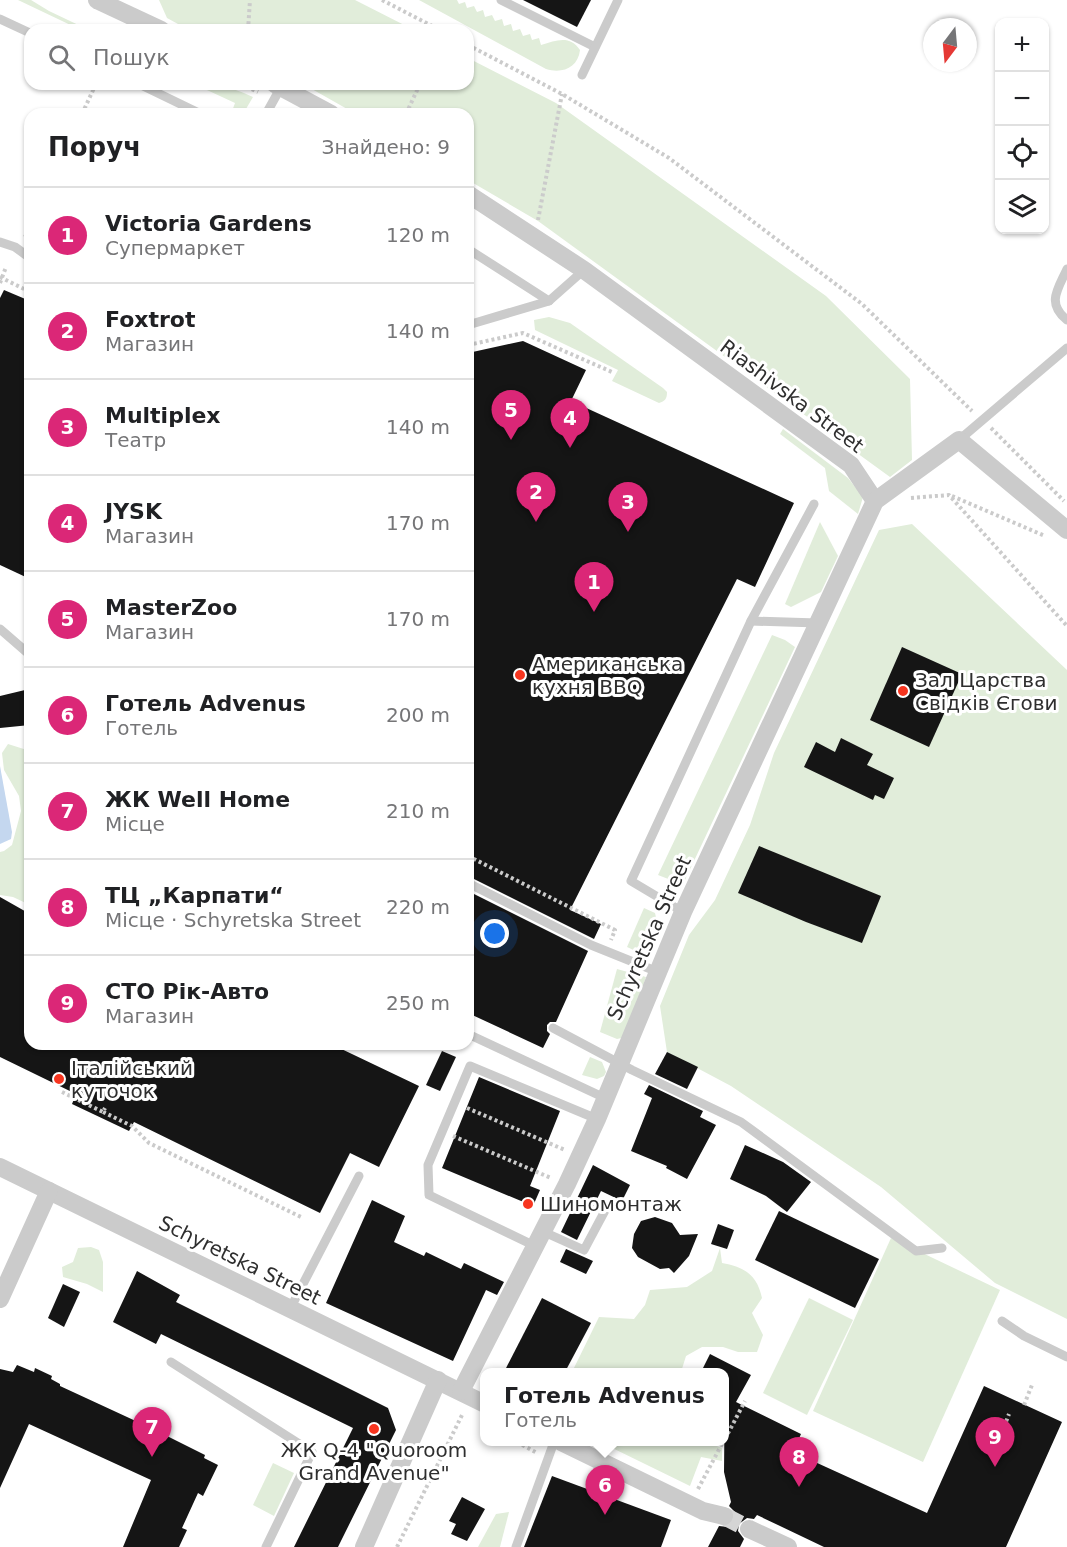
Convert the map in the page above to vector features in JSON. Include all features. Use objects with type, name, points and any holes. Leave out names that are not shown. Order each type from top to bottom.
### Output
[{"type":"street","points":[[97,0],[133,7],[154,24]]},
{"type":"street","points":[[287,90],[320,108]]},
{"type":"street","name":"Riashivska Street","points":[[474,198],[584,270],[851,465],[875,501]]},
{"type":"street","points":[[875,501],[959,440],[1067,530]]},
{"type":"street","name":"Schyretska Street","points":[[461,1391],[567,1184],[597,1119],[683,912],[875,501]]},
{"type":"street","name":"Schyretska Street","points":[[0,1167],[480,1401]]},
{"type":"street","points":[[0,1299],[49,1191]]},
{"type":"street","points":[[363,1547],[438,1380]]},
{"type":"street","points":[[569,1446],[721,1521]]},
{"type":"street","points":[[761,1547],[746,1534],[788,1547]]},
{"type":"lane","points":[[501,0],[595,47]]},
{"type":"lane","points":[[582,75],[618,0]]},
{"type":"lane","points":[[0,19],[24,30]]},
{"type":"lane","points":[[151,90],[189,108]]},
{"type":"lane","points":[[268,108],[276,90]]},
{"type":"lane","points":[[0,242],[15,247],[24,254]]},
{"type":"lane","points":[[474,253],[549,301]]},
{"type":"lane","points":[[1067,268],[1056,294],[1055,304],[1058,312],[1067,320]]},
{"type":"lane","points":[[474,324],[549,301],[584,270]]},
{"type":"lane","points":[[959,440],[1067,348]]},
{"type":"lane","points":[[683,912],[631,881],[751,621],[814,504]]},
{"type":"lane","points":[[751,621],[818,623]]},
{"type":"lane","points":[[0,628],[24,650]]},
{"type":"lane","points":[[474,886],[591,945],[658,972]]},
{"type":"lane","points":[[553,1028],[632,1070],[741,1122],[916,1251],[942,1248]]},
{"type":"lane","points":[[474,1037],[604,1098]]},
{"type":"lane","points":[[597,1119],[470,1066],[428,1165],[429,1195],[540,1239],[584,1251],[608,1205]]},
{"type":"lane","points":[[290,1309],[359,1176]]},
{"type":"lane","points":[[1002,1321],[1024,1336],[1067,1357]]},
{"type":"lane","points":[[171,1362],[312,1452],[266,1547]]},
{"type":"lane","points":[[516,1547],[553,1446]]},
{"type":"path","points":[[248,24],[250,0]]},
{"type":"path","points":[[382,0],[428,24]]},
{"type":"path","points":[[474,48],[562,94],[669,158],[862,304],[1067,504]]},
{"type":"path","points":[[85,108],[93,90]]},
{"type":"path","points":[[409,108],[417,90]]},
{"type":"path","points":[[538,221],[562,94]]},
{"type":"path","points":[[6,267],[1,279],[24,289]]},
{"type":"path","points":[[474,344],[523,333],[612,372]]},
{"type":"path","points":[[906,498],[949,495],[1046,537]]},
{"type":"path","points":[[949,495],[1067,626]]},
{"type":"path","points":[[474,859],[615,930],[607,952]]},
{"type":"path","points":[[62,1092],[104,1110],[132,1126],[149,1143],[303,1218]]},
{"type":"path","points":[[454,1102],[579,1156]]},
{"type":"path","points":[[441,1131],[567,1184]]},
{"type":"path","points":[[1024,1405],[1032,1385]]},
{"type":"path","points":[[729,1431],[745,1401]]},
{"type":"path","points":[[397,1547],[464,1413]]},
{"type":"path","points":[[1004,1427],[1009,1414]]},
{"type":"path","points":[[696,1493],[721,1446]]},
{"type":"green space","points":[[18,0],[31,0],[76,24],[68,24]]},
{"type":"green space","points":[[159,0],[355,0],[402,24],[178,24],[167,18]]},
{"type":"green space","points":[[419,0],[457,0],[459,4],[465,2],[467,8],[474,6],[477,12],[483,10],[485,17],[492,15],[495,21],[502,19],[504,26],[511,24],[513,31],[520,29],[523,36],[530,34],[532,40],[539,38],[541,45],[558,40],[572,42],[580,50],[579,56],[573,65],[563,70],[546,69],[474,30],[474,24],[463,24]]},
{"type":"green space","points":[[474,61],[556,103],[826,296],[910,379],[912,460],[890,477],[538,221],[474,184],[474,108],[345,108],[314,90],[474,90]]},
{"type":"green space","points":[[207,90],[234,90],[253,97],[247,108],[233,108],[235,103]]},
{"type":"green space","points":[[549,317],[570,323],[663,388],[667,392],[665,399],[659,403],[612,381],[618,370],[535,330],[534,320]]},
{"type":"green space","points":[[783,429],[848,478],[863,497],[858,514],[829,491],[825,468],[780,434]]},
{"type":"green space","points":[[820,522],[838,556],[821,592],[791,607],[785,604]]},
{"type":"green space","points":[[912,524],[1067,670],[1067,1319],[995,1283],[881,1187],[731,1086],[667,1052],[660,1006],[689,935],[715,900],[750,825],[774,753],[879,530]]},
{"type":"green space","points":[[772,635],[795,647],[685,880],[676,882],[658,875]]},
{"type":"green space","points":[[8,744],[24,749],[24,902],[13,897],[0,895],[0,852],[12,845],[21,811],[19,796],[4,770],[2,753]]},
{"type":"green space","points":[[644,908],[655,913],[660,935],[652,947],[640,953],[627,947]]},
{"type":"green space","points":[[617,969],[646,977],[626,1037],[617,1039],[600,1032]]},
{"type":"green space","points":[[590,1057],[602,1062],[606,1072],[604,1076],[597,1079],[582,1075]]},
{"type":"green space","points":[[891,1238],[1000,1290],[923,1462],[813,1411]]},
{"type":"green space","points":[[91,1247],[99,1250],[103,1262],[103,1292],[87,1284],[63,1277],[62,1267],[73,1262],[78,1248]]},
{"type":"green space","points":[[720,1248],[722,1263],[749,1273],[757,1283],[762,1298],[752,1313],[763,1335],[757,1352],[738,1352],[723,1347],[702,1347],[686,1356],[682,1368],[574,1368],[599,1317],[634,1319],[645,1305],[650,1290],[687,1287],[712,1271]]},
{"type":"green space","points":[[809,1298],[853,1320],[807,1415],[763,1393]]},
{"type":"green space","points":[[608,1446],[717,1446],[722,1448],[722,1461],[701,1457],[690,1486]]},
{"type":"green space","points":[[273,1463],[294,1473],[274,1516],[253,1505]]},
{"type":"green space","points":[[509,1512],[500,1547],[478,1547],[496,1514]]},
{"type":"water","points":[[0,766],[12,832],[11,839],[0,844]]},
{"type":"building","points":[[523,0],[591,0],[577,27]]},
{"type":"building","points":[[4,290],[24,298],[24,576],[0,565],[0,298]]},
{"type":"building","points":[[523,341],[586,370],[571,401],[794,503],[755,587],[737,579],[570,910],[601,924],[594,939],[474,879],[474,352]]},
{"type":"building","points":[[902,647],[962,674],[929,747],[870,720]]},
{"type":"building","points":[[24,690],[24,726],[0,728],[0,696]]},
{"type":"building","points":[[841,738],[873,754],[867,765],[894,778],[884,799],[875,795],[873,800],[804,767],[816,742],[835,752]]},
{"type":"building","points":[[759,846],[881,896],[862,943],[738,893]]},
{"type":"building","points":[[474,894],[588,951],[556,1022],[550,1022],[547,1025],[547,1031],[550,1034],[543,1048],[474,1016]]},
{"type":"building","points":[[0,897],[24,911],[24,1050],[344,1050],[419,1086],[379,1167],[350,1153],[320,1213],[134,1122],[129,1131],[72,1104],[76,1094],[0,1057]]},
{"type":"building","points":[[442,1051],[456,1057],[440,1091],[426,1085]]},
{"type":"building","points":[[667,1052],[698,1067],[687,1089],[655,1074]]},
{"type":"building","points":[[479,1077],[560,1111],[530,1186],[540,1190],[533,1206],[442,1168]]},
{"type":"building","points":[[649,1085],[703,1111],[700,1117],[716,1125],[687,1179],[666,1168],[667,1166],[631,1151],[652,1098],[644,1094]]},
{"type":"building","points":[[745,1145],[783,1162],[811,1182],[787,1212],[766,1196],[730,1179]]},
{"type":"building","points":[[593,1165],[630,1185],[622,1201],[601,1191],[577,1240],[561,1232]]},
{"type":"building","points":[[372,1200],[405,1216],[394,1242],[424,1256],[426,1252],[461,1269],[464,1263],[504,1282],[497,1295],[486,1290],[453,1361],[326,1303]]},
{"type":"building","points":[[779,1211],[879,1259],[855,1308],[755,1260]]},
{"type":"building","points":[[655,1217],[672,1223],[680,1235],[698,1234],[689,1256],[674,1273],[669,1268],[660,1269],[638,1257],[632,1248],[634,1234],[641,1221]]},
{"type":"building","points":[[718,1224],[734,1230],[727,1249],[711,1244]]},
{"type":"building","points":[[566,1249],[593,1261],[586,1274],[560,1262]]},
{"type":"building","name":"ЖК Q-4 \"Quoroom Grand Avenue\"","points":[[137,1271],[180,1295],[176,1302],[388,1408],[396,1430],[338,1547],[294,1547],[353,1428],[161,1334],[156,1344],[113,1322]]},
{"type":"building","points":[[63,1284],[80,1292],[64,1327],[48,1318]]},
{"type":"building","points":[[542,1298],[591,1323],[567,1368],[506,1368]]},
{"type":"building","points":[[710,1354],[751,1375],[736,1402],[801,1434],[793,1452],[927,1513],[984,1386],[1062,1422],[1006,1547],[824,1547],[757,1515],[754,1519],[747,1518],[739,1524],[738,1531],[744,1539],[740,1547],[708,1547],[719,1526],[728,1527],[733,1523],[735,1512],[729,1506],[731,1502],[724,1472],[724,1446],[729,1446],[729,1368],[703,1368]]},
{"type":"building","points":[[17,1365],[34,1372],[35,1368],[52,1376],[51,1379],[60,1386],[205,1455],[204,1458],[218,1465],[203,1496],[198,1493],[182,1528],[187,1530],[179,1547],[123,1547],[151,1480],[29,1424],[0,1488],[0,1369],[13,1372]]},
{"type":"building","points":[[552,1476],[671,1520],[661,1547],[524,1547]]},
{"type":"building","points":[[462,1497],[485,1509],[467,1541],[451,1534],[456,1524],[449,1521]]},
{"type":"tunnel","points":[[724,1516],[749,1529]]},
{"type":"place","name":"MasterZoo","points":[[511,440]]},
{"type":"place","name":"JYSK","points":[[570,448]]},
{"type":"place","name":"Foxtrot","points":[[536,522]]},
{"type":"place","name":"Multiplex","points":[[628,532]]},
{"type":"place","name":"Victoria Gardens","points":[[594,612]]},
{"type":"place","name":"Американська кухня BBQ","points":[[520,675]]},
{"type":"place","name":"Зал Царства Свідків Єгови","points":[[903,691]]},
{"type":"place","name":"Італійський куточок","points":[[59,1079]]},
{"type":"place","name":"Шиномонтаж","points":[[528,1204]]},
{"type":"place","name":"ЖК Q-4 \"Quoroom Grand Avenue\"","points":[[374,1429]]},
{"type":"place","name":"ЖК Well Home","points":[[152,1457]]},
{"type":"place","name":"СТО Рік-Авто","points":[[995,1467]]},
{"type":"place","name":"ТЦ „Карпати“","points":[[799,1487]]},
{"type":"place","name":"Готель Advenus","points":[[605,1515]]}]
